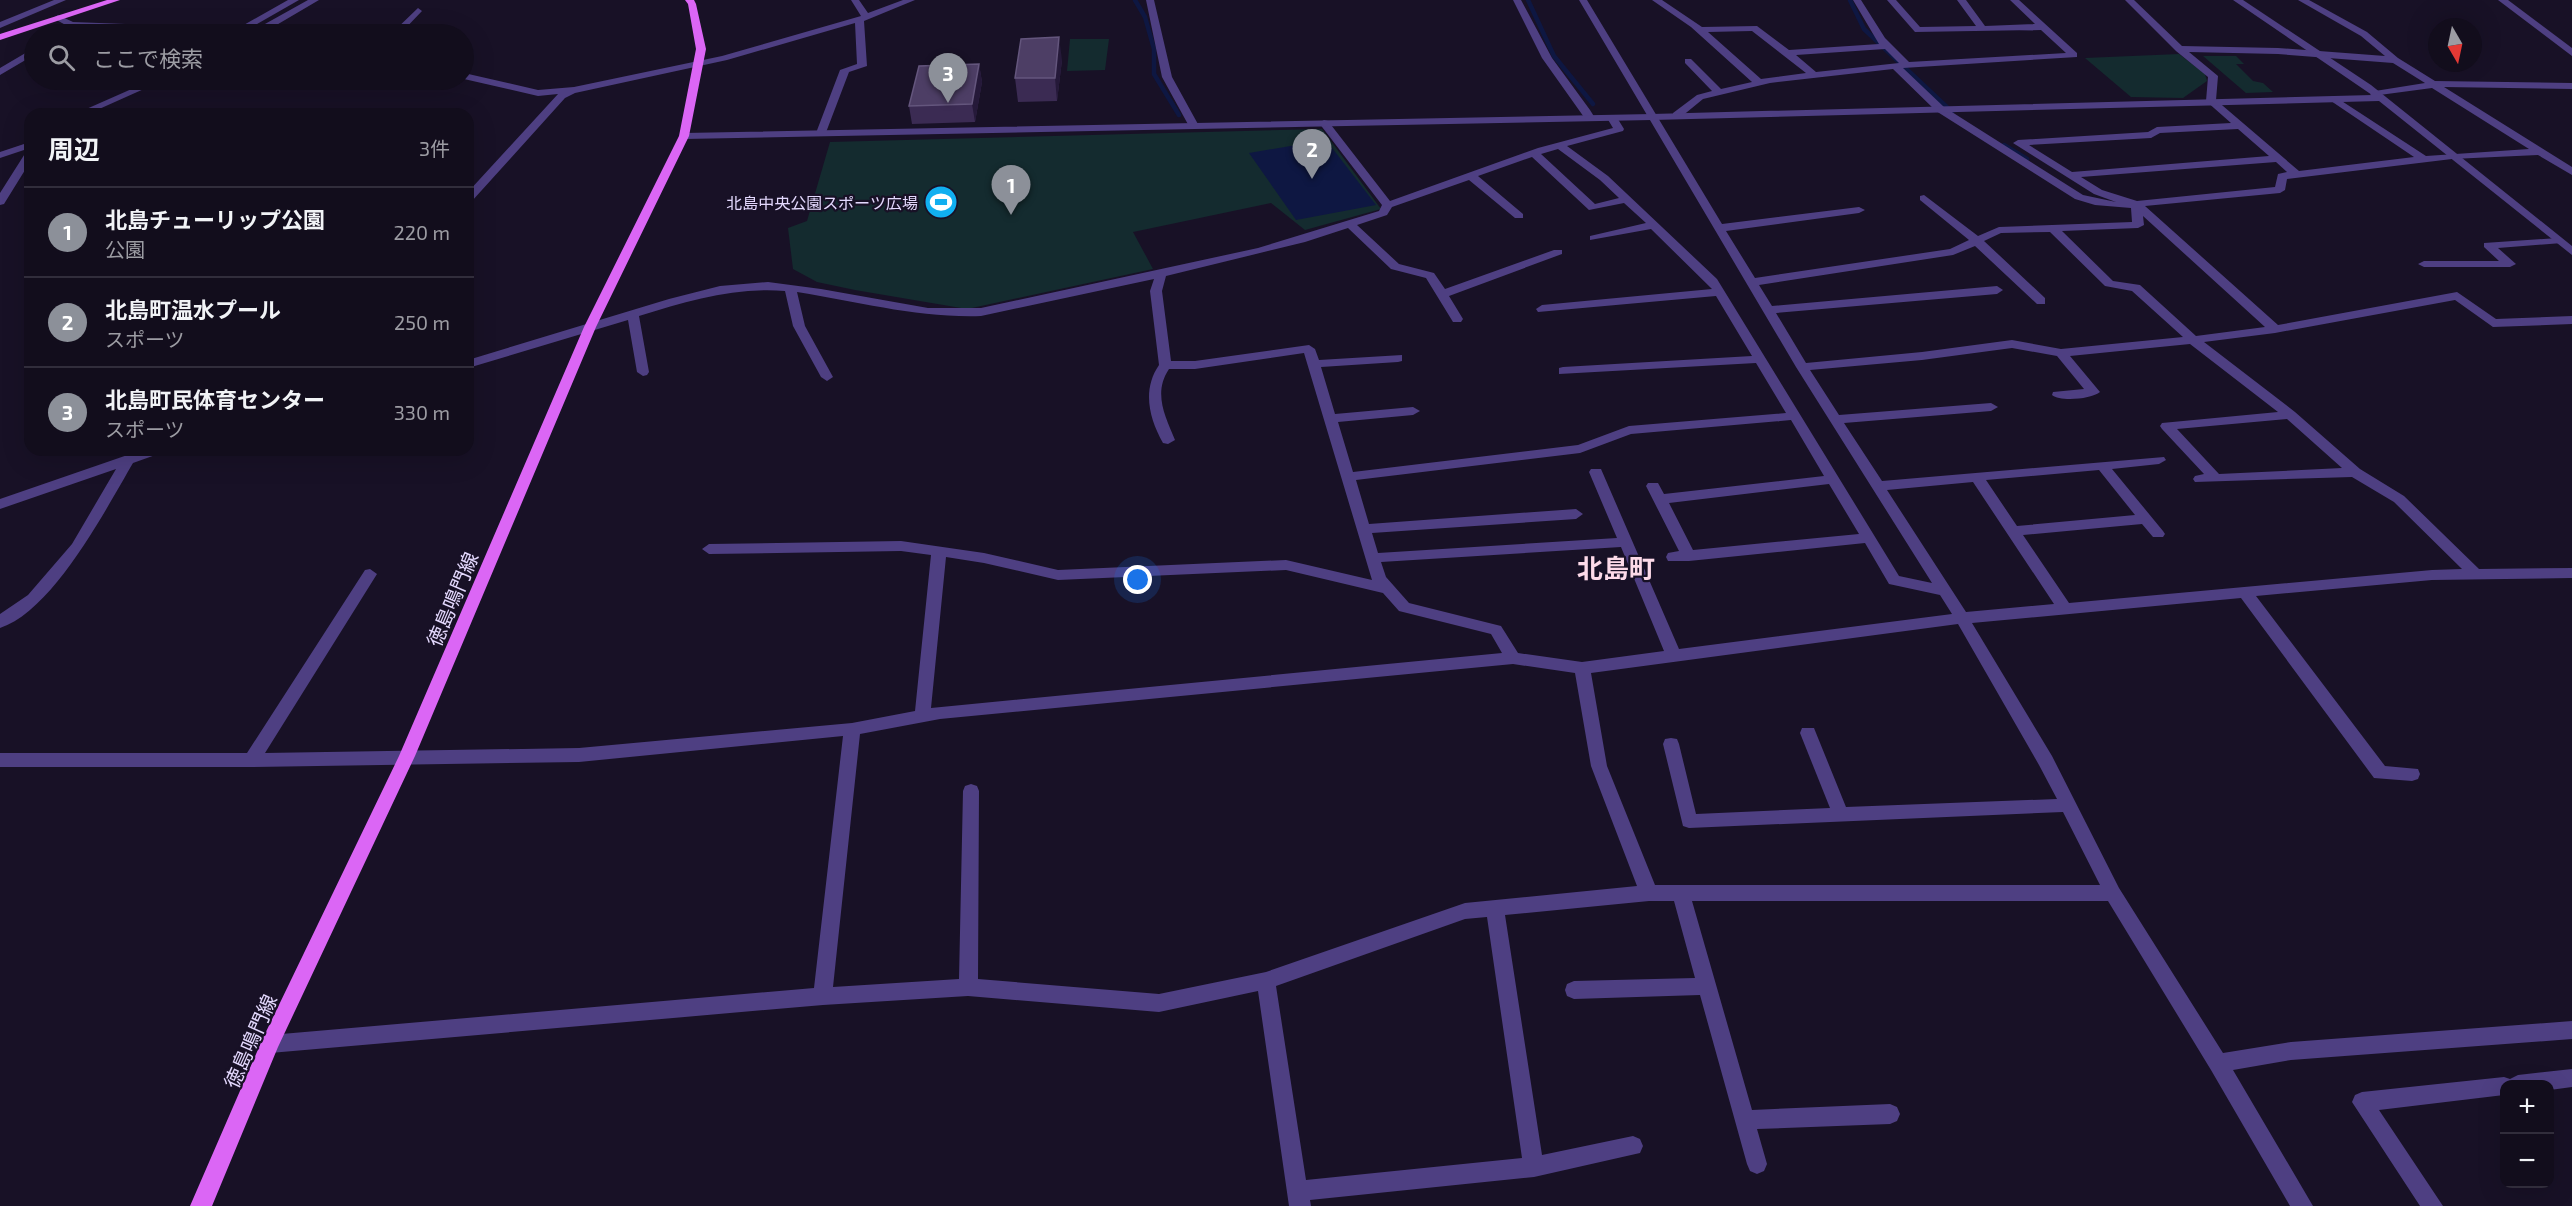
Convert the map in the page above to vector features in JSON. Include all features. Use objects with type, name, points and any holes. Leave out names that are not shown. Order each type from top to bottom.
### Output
[{"type":"main road","points":[[40,24],[114,0]]},
{"type":"main road","name":"徳島鳴門線","points":[[201,1206],[270,1044],[407,756],[590,327],[684,136],[701,49],[692,4],[688,0]]},
{"type":"main road","points":[[0,37],[24,29]]},
{"type":"street","points":[[0,26],[62,0]]},
{"type":"street","points":[[251,24],[295,0]]},
{"type":"street","points":[[277,24],[315,0]]},
{"type":"street","points":[[821,133],[845,70],[862,66],[863,18],[855,0]]},
{"type":"street","points":[[474,78],[538,93],[574,90],[697,65],[863,18],[911,0]]},
{"type":"street","points":[[1150,0],[1167,77],[1194,126]]},
{"type":"street","points":[[1517,0],[1542,50],[1590,118]]},
{"type":"street","points":[[1583,0],[1802,367],[1962,618],[2068,805],[2113,893],[2218,1063],[2302,1206]]},
{"type":"street","points":[[1656,0],[1698,30],[1758,82]]},
{"type":"street","points":[[1857,0],[1886,46],[1907,64]]},
{"type":"street","points":[[1891,0],[1918,30],[2043,27]]},
{"type":"street","points":[[1961,0],[1982,28]]},
{"type":"street","points":[[1677,115],[1700,97],[1758,82],[1907,64],[2074,55],[2014,0]]},
{"type":"street","points":[[2129,0],[2179,49],[2212,76],[2211,101],[2297,175]]},
{"type":"street","points":[[2237,0],[2377,96],[2572,252]]},
{"type":"street","points":[[2302,0],[2364,34],[2395,60],[2437,84],[2572,172]]},
{"type":"street","points":[[2502,0],[2572,53]]},
{"type":"street","points":[[405,24],[418,11]]},
{"type":"street","points":[[58,18],[69,24]]},
{"type":"street","points":[[1858,21],[1870,22]]},
{"type":"street","points":[[0,26],[15,32]]},
{"type":"street","points":[[1698,30],[1754,28],[1813,74]]},
{"type":"street","points":[[1712,42],[1764,36]]},
{"type":"street","points":[[1788,53],[1886,46]]},
{"type":"street","points":[[2179,49],[2395,60]]},
{"type":"street","points":[[0,72],[24,57]]},
{"type":"street","points":[[1688,61],[1718,92]]},
{"type":"street","points":[[1895,66],[1940,109],[2079,197],[2116,205],[2280,190],[2282,176],[2452,156],[2541,152]]},
{"type":"street","points":[[684,136],[1612,118],[2334,99],[2377,96],[2437,84],[2572,86]]},
{"type":"street","points":[[94,108],[136,90]]},
{"type":"street","points":[[474,192],[562,96],[574,90]]},
{"type":"street","points":[[2334,99],[2424,159]]},
{"type":"street","points":[[474,362],[693,296],[748,286],[790,288],[954,315],[981,312],[1161,274],[1303,239],[1348,222],[1383,213],[1388,205],[1534,153],[1619,129],[1612,118]]},
{"type":"street","points":[[1324,123],[1388,205]]},
{"type":"street","points":[[2238,126],[2157,130],[2151,135],[2018,143],[2098,192],[2136,204],[2275,329]]},
{"type":"street","points":[[1559,145],[1604,178],[1713,281],[1894,580],[1945,591]]},
{"type":"street","points":[[0,155],[24,147]]},
{"type":"street","points":[[1534,153],[1593,208],[1626,199]]},
{"type":"street","points":[[2069,175],[2276,159]]},
{"type":"street","points":[[0,202],[24,163]]},
{"type":"street","points":[[1471,176],[1519,216]]},
{"type":"street","points":[[1924,198],[1976,240],[2042,301]]},
{"type":"street","points":[[1752,282],[1953,252],[2000,230],[2055,230],[2138,225],[2136,204]]},
{"type":"street","points":[[1720,228],[1859,210]]},
{"type":"street","points":[[1348,222],[1395,267],[1430,275],[1457,319]]},
{"type":"street","points":[[1594,238],[1653,225]]},
{"type":"street","points":[[2055,230],[2109,284],[2136,288],[2193,340],[2290,415],[2355,472],[2398,500],[2442,539],[2475,574]]},
{"type":"street","points":[[2424,264],[2510,264],[2488,244],[2558,240]]},
{"type":"street","points":[[1442,294],[1558,252]]},
{"type":"street","points":[[1161,274],[1156,291],[1165,365],[1154,378],[1154,402],[1168,441]]},
{"type":"street","points":[[790,288],[799,326],[827,377]]},
{"type":"street","points":[[1768,310],[1997,290]]},
{"type":"street","points":[[1542,309],[1719,292]]},
{"type":"street","points":[[1802,367],[1922,356],[2012,344],[2061,353],[2193,340],[2275,329],[2457,296],[2493,323],[2572,320]]},
{"type":"street","points":[[633,314],[643,372]]},
{"type":"street","points":[[1165,365],[1194,365],[1309,349],[1379,579],[1404,607],[1496,630],[1513,658]]},
{"type":"street","points":[[2058,395],[2094,392],[2061,353]]},
{"type":"street","points":[[1314,364],[1398,358]]},
{"type":"street","points":[[1563,371],[1760,359]]},
{"type":"street","points":[[1836,419],[1991,407]]},
{"type":"street","points":[[1330,419],[1413,411]]},
{"type":"street","points":[[2290,415],[2167,426],[2207,479],[2355,472]]},
{"type":"street","points":[[1347,477],[1580,449],[1629,430],[1795,416]]},
{"type":"street","points":[[0,504],[139,456]]},
{"type":"street","points":[[1878,486],[2159,459]]},
{"type":"street","points":[[0,622],[33,599],[77,547],[128,460]]},
{"type":"street","points":[[2102,465],[2158,534]]},
{"type":"street","points":[[1596,472],[1674,656]]},
{"type":"street","points":[[1977,477],[2065,609]]},
{"type":"street","points":[[1689,556],[1656,492],[1833,479]]},
{"type":"street","points":[[1363,529],[1576,514]]},
{"type":"street","points":[[2013,531],[2146,519]]},
{"type":"street","points":[[1673,557],[1869,538]]},
{"type":"street","points":[[1372,558],[1625,542]]},
{"type":"street","points":[[709,549],[902,546],[939,550],[1058,575],[1286,565],[1387,589]]},
{"type":"street","points":[[922,717],[939,550]]},
{"type":"street","points":[[0,760],[252,760],[579,755],[852,729],[922,717],[1513,658],[1582,668],[1962,618],[2433,575],[2572,573]]},
{"type":"street","points":[[252,760],[370,574]]},
{"type":"street","points":[[2246,592],[2380,773],[2412,774]]},
{"type":"street","points":[[1582,668],[1599,766],[1649,893]]},
{"type":"street","points":[[823,996],[852,729]]},
{"type":"street","points":[[1808,733],[1841,814]]},
{"type":"street","points":[[1671,744],[1689,821],[2068,805]]},
{"type":"street","points":[[968,987],[971,791]]},
{"type":"street","points":[[1681,892],[1757,1164]]},
{"type":"street","points":[[270,1044],[823,996],[968,987],[1159,1003],[1266,981],[1465,911],[1649,893],[2113,893]]},
{"type":"street","points":[[1495,908],[1534,1167]]},
{"type":"street","points":[[1266,981],[1299,1198],[1534,1167],[1633,1146]]},
{"type":"street","points":[[1574,990],[1707,986]]},
{"type":"street","points":[[2218,1063],[2291,1052],[2572,1030]]},
{"type":"street","points":[[2554,1080],[2572,1078]]},
{"type":"street","points":[[2432,1206],[2362,1102],[2500,1087]]},
{"type":"street","points":[[1744,1120],[1890,1114]]},
{"type":"green space","points":[[1070,39],[1109,39],[1105,70],[1067,71]]},
{"type":"green space","points":[[2179,54],[2205,74],[2207,81],[2183,98],[2131,97],[2085,58]]},
{"type":"green space","points":[[2203,56],[2236,56],[2244,64],[2236,64],[2253,81],[2263,83],[2273,92],[2246,93]]},
{"type":"green space","points":[[1322,129],[1381,209],[1305,230],[1271,203],[1133,232],[1153,269],[967,309],[817,282],[793,269],[788,228],[807,221],[830,142]]},
{"type":"shaded area","points":[[1326,140],[1376,205],[1296,220],[1249,153]]},
{"type":"building","points":[[1059,37],[1055,78],[1015,78],[1021,39]]},
{"type":"building","points":[[979,64],[972,104],[909,106],[919,66]]},
{"type":"waterway","points":[[1135,0],[1145,17],[1154,49],[1154,74],[1179,115]]},
{"type":"waterway","points":[[1528,0],[1554,56],[1593,104]]},
{"type":"waterway","points":[[1850,0],[1864,29],[1952,112]]},
{"type":"waterway","points":[[2004,145],[2027,159]]},
{"type":"place","name":"北島町民体育センター","points":[[948,103]]},
{"type":"place","name":"北島町温水プール","points":[[1312,179]]},
{"type":"place","name":"北島中央公園スポーツ広場","points":[[941,202]]},
{"type":"place","name":"北島チューリップ公園","points":[[1011,215]]},
{"type":"district","name":"北島町","points":[[1616,567]]}]
